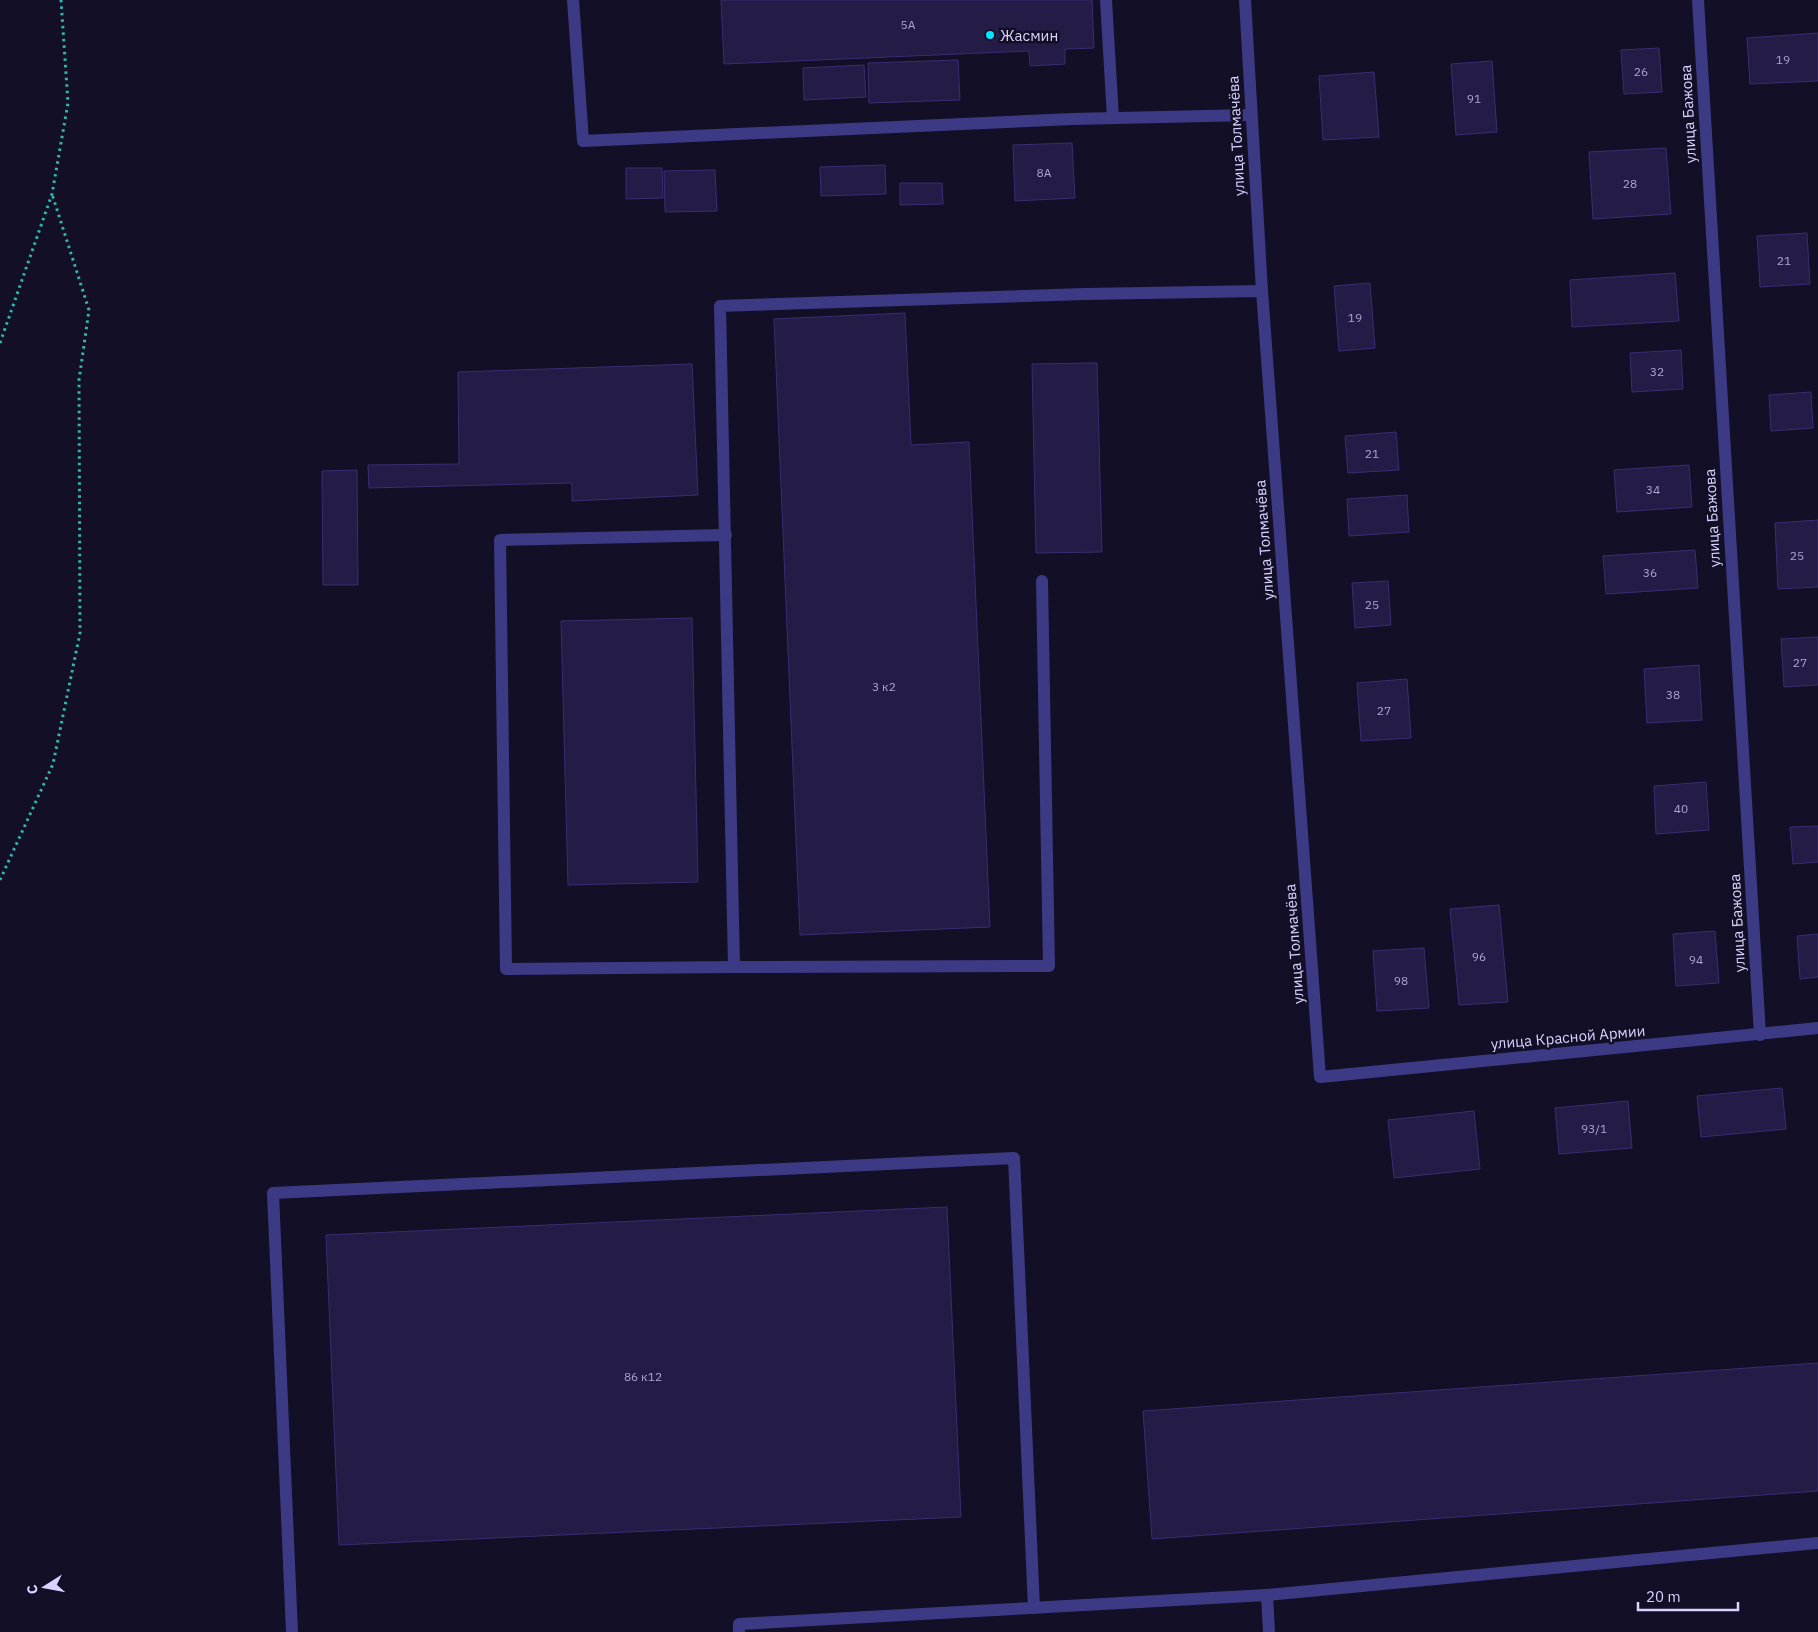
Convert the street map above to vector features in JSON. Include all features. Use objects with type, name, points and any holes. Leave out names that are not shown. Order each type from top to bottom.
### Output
[{"type":"street","points":[[573,0],[583,141],[1113,118],[1250,115]]},
{"type":"street","points":[[1106,0],[1113,118]]},
{"type":"street","name":"улица Толмачёва","points":[[1245,0],[1250,115],[1262,291],[1320,1077]]},
{"type":"street","name":"улица Бажова","points":[[1698,0],[1760,1035]]},
{"type":"street","points":[[734,967],[720,306],[1075,294],[1262,291]]},
{"type":"street","points":[[726,535],[500,540],[506,969],[1049,966],[1042,581]]},
{"type":"street","name":"улица Красной Армии","points":[[1320,1077],[1818,1028]]},
{"type":"street","points":[[292,1632],[273,1193],[1014,1158],[1034,1608]]},
{"type":"street","points":[[739,1632],[739,1624],[1267,1595],[1818,1543]]},
{"type":"street","points":[[1267,1595],[1270,1632]]},
{"type":"path","points":[[0,343],[52,194],[68,103],[60,0]]},
{"type":"path","points":[[0,880],[54,764],[80,633],[79,380],[89,310],[52,194]]},
{"type":"building","points":[[721,0],[1092,0],[1094,48],[1065,49],[1065,64],[1030,66],[1029,51],[724,64]]},
{"type":"building","points":[[1818,33],[1818,81],[1750,84],[1747,38]]},
{"type":"building","points":[[1659,48],[1662,92],[1624,94],[1621,50]]},
{"type":"building","points":[[958,60],[960,100],[869,103],[868,63]]},
{"type":"building","points":[[1492,61],[1497,132],[1456,135],[1451,64]]},
{"type":"building","points":[[864,65],[866,97],[804,100],[803,68]]},
{"type":"building","points":[[1374,72],[1379,137],[1323,140],[1319,76]]},
{"type":"building","points":[[1072,143],[1075,198],[1015,201],[1013,145]]},
{"type":"building","points":[[1666,148],[1671,214],[1593,219],[1589,152]]},
{"type":"building","points":[[885,165],[886,194],[821,196],[820,167]]},
{"type":"building","points":[[626,168],[662,168],[663,198],[626,199]]},
{"type":"building","points":[[715,170],[717,211],[665,212],[664,171]]},
{"type":"building","points":[[900,183],[942,183],[943,204],[900,205]]},
{"type":"building","points":[[1807,233],[1810,284],[1760,287],[1757,236]]},
{"type":"building","points":[[1675,273],[1679,321],[1572,327],[1570,280]]},
{"type":"building","points":[[1370,283],[1375,348],[1339,351],[1334,286]]},
{"type":"building","points":[[905,313],[911,445],[969,442],[990,927],[800,935],[774,319]]},
{"type":"building","points":[[1681,350],[1683,389],[1632,392],[1630,353]]},
{"type":"building","points":[[1097,363],[1102,552],[1036,553],[1032,364]]},
{"type":"building","points":[[692,364],[698,495],[572,501],[572,483],[369,488],[368,465],[459,464],[458,372]]},
{"type":"building","points":[[1811,392],[1813,428],[1771,431],[1769,395]]},
{"type":"building","points":[[1396,432],[1399,470],[1348,473],[1345,436]]},
{"type":"building","points":[[1689,465],[1692,507],[1617,512],[1614,470]]},
{"type":"building","points":[[357,470],[358,585],[323,585],[322,471]]},
{"type":"building","points":[[1407,495],[1409,532],[1349,536],[1347,499]]},
{"type":"building","points":[[1818,520],[1818,587],[1778,589],[1775,523]]},
{"type":"building","points":[[1695,550],[1698,588],[1606,594],[1603,556]]},
{"type":"building","points":[[1388,581],[1391,625],[1355,628],[1352,583]]},
{"type":"building","points":[[692,618],[698,882],[568,885],[561,621]]},
{"type":"building","points":[[1818,637],[1818,685],[1784,687],[1781,639]]},
{"type":"building","points":[[1699,665],[1702,720],[1647,723],[1644,669]]},
{"type":"building","points":[[1407,679],[1411,738],[1361,741],[1357,683]]},
{"type":"building","points":[[1706,782],[1709,830],[1656,834],[1654,786]]},
{"type":"building","points":[[1818,826],[1818,862],[1793,864],[1790,827]]},
{"type":"building","points":[[1499,905],[1508,1002],[1459,1005],[1450,909]]},
{"type":"building","points":[[1715,931],[1719,983],[1676,986],[1673,934]]},
{"type":"building","points":[[1818,934],[1818,977],[1800,979],[1797,936]]},
{"type":"building","points":[[1424,948],[1429,1008],[1377,1011],[1373,951]]},
{"type":"building","points":[[1782,1088],[1786,1129],[1701,1137],[1697,1096]]},
{"type":"building","points":[[1628,1101],[1632,1148],[1559,1154],[1555,1108]]},
{"type":"building","points":[[1474,1111],[1480,1169],[1394,1178],[1388,1120]]},
{"type":"building","points":[[947,1207],[961,1517],[339,1545],[326,1235]]},
{"type":"building","points":[[1818,1363],[1818,1491],[1152,1539],[1143,1411]]},
{"type":"place","name":"Жасмин","points":[[990,35]]}]
